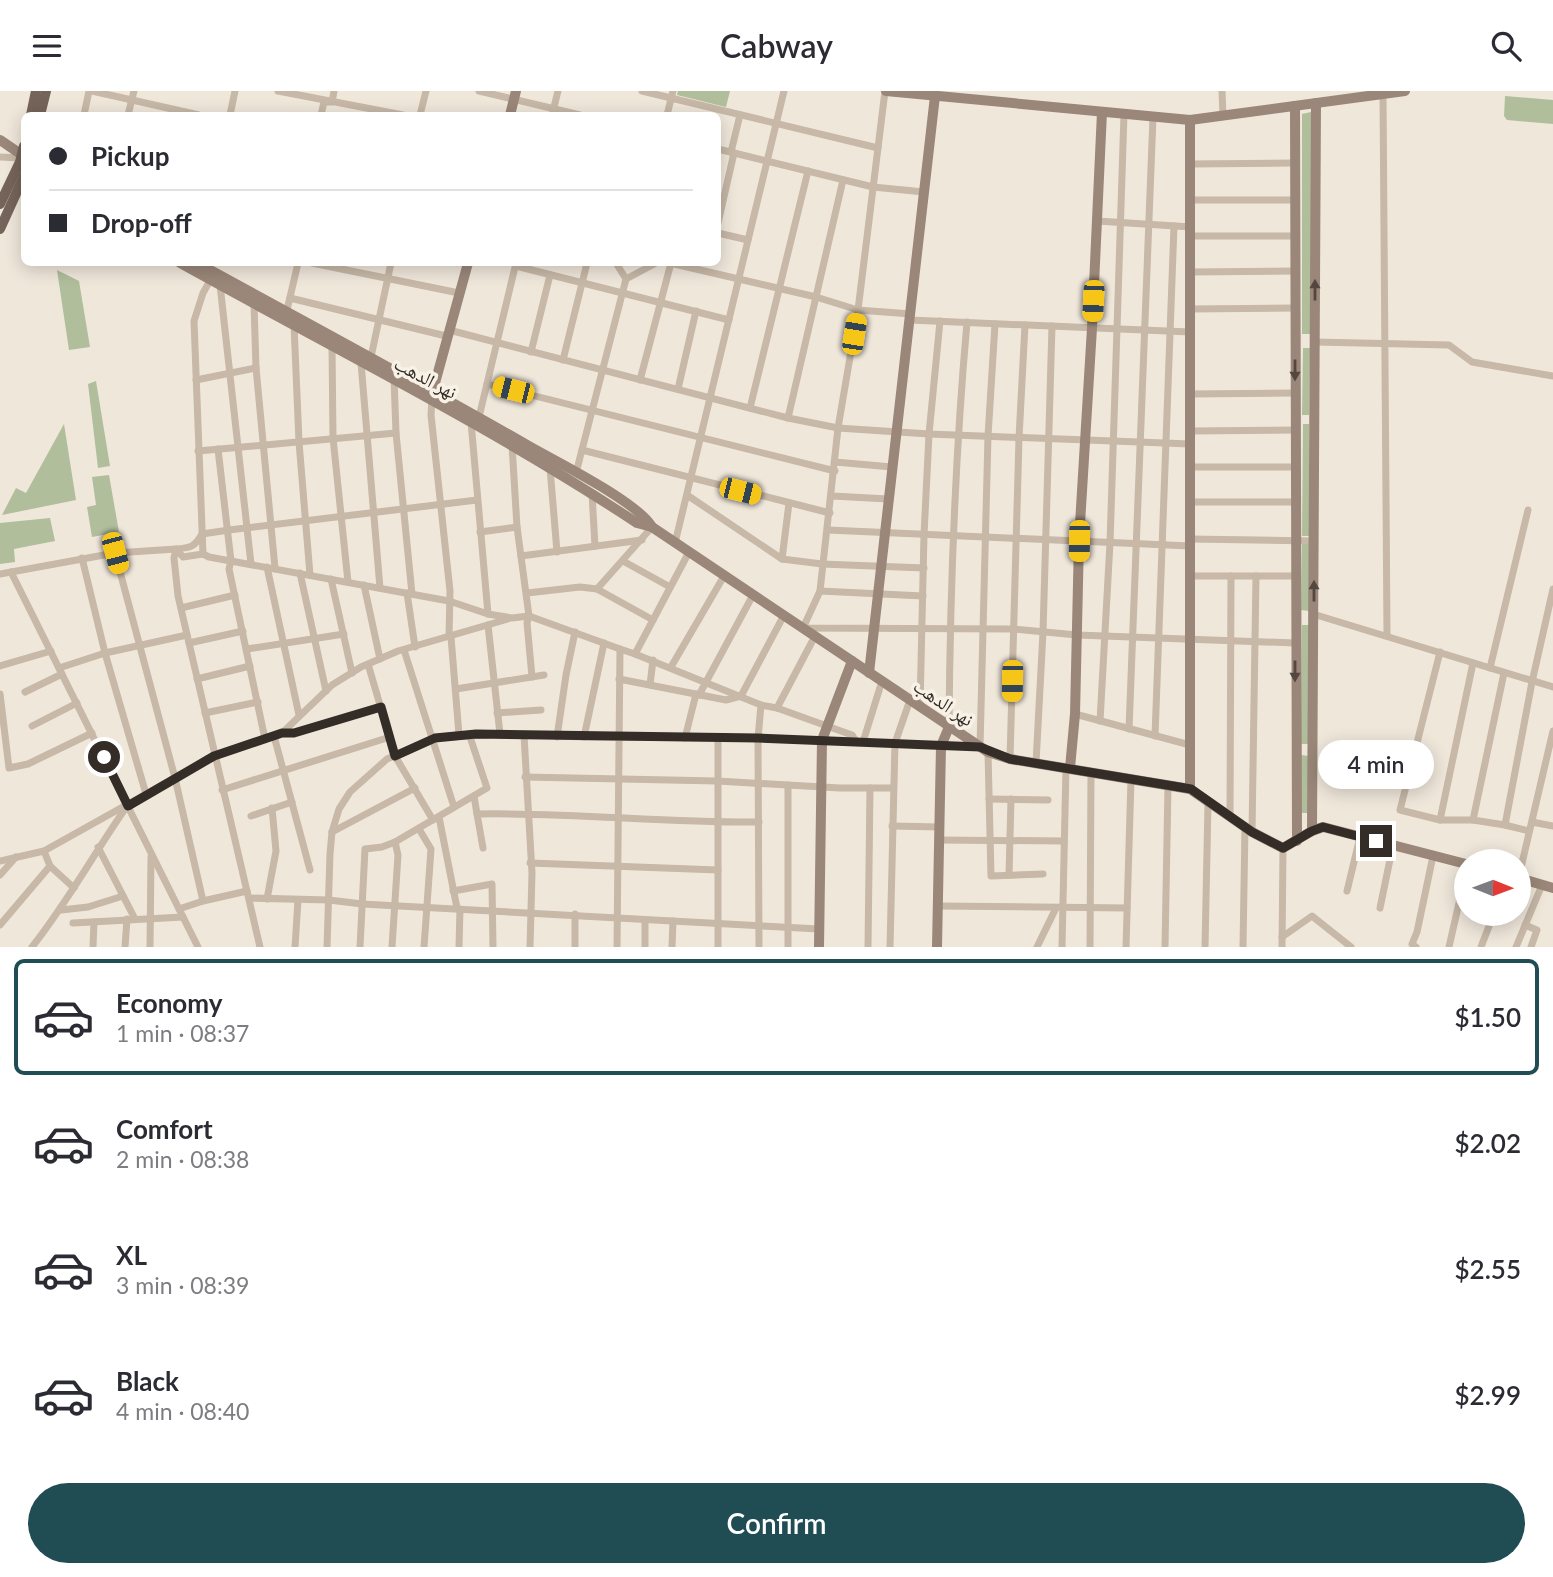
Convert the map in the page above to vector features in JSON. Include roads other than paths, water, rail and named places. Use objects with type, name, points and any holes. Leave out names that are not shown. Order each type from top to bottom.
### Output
[{"type":"main road","points":[[32,112],[36,91]]},
{"type":"main road","points":[[41,112],[46,91]]},
{"type":"main road","points":[[0,204],[21,159]]},
{"type":"main road","points":[[0,229],[20,196]]},
{"type":"street","points":[[85,112],[91,91],[184,112]]},
{"type":"street","points":[[129,112],[134,91]]},
{"type":"street","points":[[231,112],[235,91]]},
{"type":"street","points":[[278,91],[386,112]]},
{"type":"street","points":[[331,102],[334,91]]},
{"type":"street","points":[[421,112],[426,91]]},
{"type":"street","points":[[479,91],[515,95],[553,112],[558,91]]},
{"type":"street","points":[[642,91],[672,95],[740,115],[878,148]]},
{"type":"street","points":[[675,543],[784,91]]},
{"type":"street","points":[[1295,643],[1190,641],[1013,629],[803,628],[820,591],[838,428],[858,310],[885,91],[1191,120],[1405,91]]},
{"type":"street","points":[[1222,91],[1223,116]]},
{"type":"street","points":[[1383,94],[1387,634]]},
{"type":"street","points":[[511,112],[515,95]]},
{"type":"street","points":[[668,112],[672,95]]},
{"type":"street","points":[[869,673],[935,96]]},
{"type":"street","points":[[322,112],[324,102],[331,102]]},
{"type":"street","points":[[1312,831],[1316,103]]},
{"type":"street","points":[[1295,106],[1297,841]]},
{"type":"street","points":[[1062,947],[1059,908],[1068,768],[1075,714],[1083,441],[1092,328],[1102,112]]},
{"type":"street","points":[[1100,721],[1110,543],[1124,114]]},
{"type":"street","points":[[721,209],[740,115]]},
{"type":"street","points":[[1129,729],[1153,117]]},
{"type":"street","points":[[1191,120],[1191,789],[1249,830],[1283,848]]},
{"type":"street","points":[[0,139],[21,156]]},
{"type":"street","points":[[721,150],[873,187],[924,192]]},
{"type":"street","points":[[0,157],[21,157]]},
{"type":"street","points":[[1191,164],[1295,163]]},
{"type":"street","points":[[750,408],[808,171]]},
{"type":"street","points":[[788,418],[843,180]]},
{"type":"street","points":[[1191,199],[1295,200]]},
{"type":"street","points":[[1097,221],[1174,226],[1191,231],[1295,236]]},
{"type":"street","points":[[1155,736],[1174,226]]},
{"type":"street","points":[[721,234],[748,240]]},
{"type":"street","name":"نهر الدهب","points":[[187,266],[287,310],[394,378],[432,394]]},
{"type":"street","name":"نهر الدهب","points":[[201,266],[215,279],[254,304],[432,394],[576,473],[644,515],[652,527]]},
{"type":"street","points":[[287,310],[297,266]]},
{"type":"street","points":[[327,266],[459,293]]},
{"type":"street","points":[[380,588],[368,436],[366,360],[379,318],[390,266]]},
{"type":"street","points":[[459,735],[432,394],[467,266]]},
{"type":"street","points":[[488,614],[477,500],[475,419],[487,384],[516,266]]},
{"type":"street","points":[[522,266],[729,320]]},
{"type":"street","points":[[563,360],[586,266]]},
{"type":"street","points":[[618,266],[626,279]]},
{"type":"street","points":[[576,473],[626,279],[650,266]]},
{"type":"street","points":[[640,380],[669,266]]},
{"type":"street","points":[[683,266],[816,297],[858,310],[940,321],[1191,332]]},
{"type":"street","points":[[1191,272],[1295,271]]},
{"type":"street","points":[[531,352],[550,275]]},
{"type":"street","points":[[215,279],[251,564]]},
{"type":"street","points":[[203,554],[194,321],[203,293],[215,279]]},
{"type":"street","points":[[290,298],[497,343],[788,418],[838,428],[1190,444]]},
{"type":"street","points":[[254,304],[256,368],[271,526],[271,567],[299,715]]},
{"type":"street","points":[[1191,309],[1295,308]]},
{"type":"street","points":[[678,389],[696,311]]},
{"type":"street","points":[[920,707],[929,434],[940,321]]},
{"type":"street","points":[[937,947],[941,745],[949,727],[957,435],[967,322]]},
{"type":"street","points":[[995,324],[988,436],[983,629],[984,749],[989,799],[991,876],[1043,874]]},
{"type":"street","points":[[295,325],[299,442],[310,575]]},
{"type":"street","points":[[1010,759],[1025,325]]},
{"type":"street","points":[[1036,763],[1043,632],[1052,326]]},
{"type":"street","points":[[1295,343],[1385,342],[1449,345],[1472,362],[1553,376]]},
{"type":"street","points":[[332,345],[333,438],[348,582]]},
{"type":"street","points":[[196,380],[256,368]]},
{"type":"street","points":[[394,378],[396,433],[415,647]]},
{"type":"street","points":[[487,384],[835,471]]},
{"type":"street","points":[[1191,394],[1296,393]]},
{"type":"street","name":"نهر الدهب","points":[[475,419],[637,523],[652,527],[984,749],[1010,759],[1191,789]]},
{"type":"street","points":[[1190,431],[1296,426],[1314,422]]},
{"type":"street","points":[[198,451],[396,433]]},
{"type":"street","points":[[512,445],[517,527],[527,593],[527,623],[533,677]]},
{"type":"street","points":[[218,449],[229,530],[229,569],[265,739]]},
{"type":"street","points":[[582,450],[830,513]]},
{"type":"street","points":[[835,462],[892,467]]},
{"type":"street","points":[[550,467],[557,552]]},
{"type":"street","points":[[1191,467],[1296,467]]},
{"type":"street","points":[[592,493],[595,546]]},
{"type":"street","points":[[687,495],[782,559],[822,564],[924,568]]},
{"type":"street","points":[[832,496],[888,499]]},
{"type":"street","points":[[202,534],[477,500]]},
{"type":"street","points":[[1191,502],[1296,502]]},
{"type":"street","points":[[782,559],[789,503]]},
{"type":"street","points":[[1490,668],[1528,510]]},
{"type":"street","points":[[480,532],[517,527]]},
{"type":"street","points":[[597,589],[652,527]]},
{"type":"street","points":[[828,530],[1162,545],[1190,542],[1314,541]]},
{"type":"street","points":[[0,575],[115,553],[190,548],[197,544],[202,534]]},
{"type":"street","points":[[521,556],[642,540]]},
{"type":"street","points":[[176,549],[183,557],[203,554],[449,600],[488,614],[512,618]]},
{"type":"street","points":[[176,549],[174,558],[181,608],[260,947]]},
{"type":"street","points":[[635,654],[689,552]]},
{"type":"street","points":[[115,553],[203,901]]},
{"type":"street","points":[[82,558],[105,653],[146,794]]},
{"type":"street","points":[[623,561],[670,587]]},
{"type":"street","points":[[11,572],[198,947]]},
{"type":"street","points":[[300,573],[326,691]]},
{"type":"street","points":[[671,667],[724,576]]},
{"type":"street","points":[[1191,576],[1296,576]]},
{"type":"street","points":[[1230,817],[1231,576]]},
{"type":"street","points":[[1243,947],[1256,576]]},
{"type":"street","points":[[331,579],[352,673]]},
{"type":"street","points":[[364,585],[380,659]]},
{"type":"street","points":[[527,593],[580,587],[597,589],[653,621]]},
{"type":"street","points":[[1505,825],[1553,589]]},
{"type":"street","points":[[820,591],[923,596]]},
{"type":"street","points":[[181,608],[235,595]]},
{"type":"street","points":[[685,738],[698,694],[753,595]]},
{"type":"street","points":[[619,679],[726,700],[741,696],[784,615]]},
{"type":"street","points":[[278,735],[326,691],[368,664],[404,650],[512,618],[529,616],[653,660],[761,705],[778,708],[852,735],[859,742]]},
{"type":"street","points":[[1296,619],[1313,617],[1387,634],[1553,687]]},
{"type":"street","points":[[488,625],[500,734]]},
{"type":"street","points":[[25,692],[61,671],[105,653],[139,645],[243,631]]},
{"type":"street","points":[[557,737],[575,632]]},
{"type":"street","points":[[247,649],[344,634]]},
{"type":"street","points":[[778,708],[816,636]]},
{"type":"street","points":[[584,737],[604,643]]},
{"type":"street","points":[[617,947],[620,649]]},
{"type":"street","points":[[404,650],[454,807]]},
{"type":"street","points":[[0,666],[51,651]]},
{"type":"street","points":[[1440,652],[1400,810],[1440,820],[1473,820],[1529,831]]},
{"type":"street","points":[[650,685],[653,660]]},
{"type":"street","points":[[819,947],[822,740],[852,661]]},
{"type":"street","points":[[1440,820],[1473,663]]},
{"type":"street","points":[[368,664],[395,756],[436,818],[459,909],[459,947]]},
{"type":"street","points":[[197,678],[250,666]]},
{"type":"street","points":[[1473,820],[1504,673]]},
{"type":"street","points":[[456,689],[544,675]]},
{"type":"street","points":[[859,742],[882,681]]},
{"type":"street","points":[[0,694],[9,768]]},
{"type":"street","points":[[890,947],[895,743],[910,700]]},
{"type":"street","points":[[205,713],[258,702]]},
{"type":"street","points":[[32,726],[77,703]]},
{"type":"street","points":[[759,947],[758,738],[761,705]]},
{"type":"street","points":[[1,859],[44,851],[214,756],[278,735],[294,733],[381,707]]},
{"type":"street","points":[[497,713],[541,710]]},
{"type":"street","points":[[1075,714],[1190,745]]},
{"type":"street","points":[[1525,849],[1553,731]]},
{"type":"street","points":[[0,769],[28,764],[92,733]]},
{"type":"street","points":[[327,947],[332,832],[339,809],[350,792],[387,759],[432,739],[469,734],[758,738],[984,749]]},
{"type":"street","points":[[360,947],[365,849],[395,842],[487,788],[469,734]]},
{"type":"street","points":[[278,735],[310,870]]},
{"type":"street","points":[[524,735],[529,813],[530,947]]},
{"type":"street","points":[[222,790],[390,737]]},
{"type":"street","points":[[718,738],[718,947]]},
{"type":"street","points":[[1295,752],[1313,752]]},
{"type":"street","points":[[1090,947],[1091,772]]},
{"type":"street","points":[[525,777],[893,788]]},
{"type":"street","points":[[1126,947],[1131,779]]},
{"type":"street","points":[[788,785],[788,947]]},
{"type":"street","points":[[1164,947],[1168,786]]},
{"type":"street","points":[[332,832],[415,788]]},
{"type":"street","points":[[868,947],[870,788]]},
{"type":"street","points":[[474,796],[483,848]]},
{"type":"street","points":[[989,799],[1048,800]]},
{"type":"street","points":[[1009,875],[1010,799]]},
{"type":"street","points":[[251,816],[292,801]]},
{"type":"street","points":[[1205,947],[1208,803]]},
{"type":"street","points":[[32,947],[61,910],[98,848],[128,806]]},
{"type":"street","points":[[267,899],[276,851],[272,809]]},
{"type":"street","points":[[477,814],[529,813],[759,823]]},
{"type":"street","points":[[1532,822],[1553,826]]},
{"type":"street","points":[[892,825],[939,827]]},
{"type":"street","points":[[1283,848],[1323,827],[1454,861]]},
{"type":"street","points":[[419,828],[431,849],[424,947]]},
{"type":"street","points":[[1347,891],[1360,837]]},
{"type":"street","points":[[939,840],[1064,841]]},
{"type":"street","points":[[392,947],[398,855],[395,842]]},
{"type":"street","points":[[1380,908],[1393,845]]},
{"type":"street","points":[[98,848],[123,896],[131,919],[125,947]]},
{"type":"street","points":[[1283,848],[1283,944]]},
{"type":"street","points":[[44,851],[50,866],[74,888]]},
{"type":"street","points":[[150,947],[151,854]]},
{"type":"street","points":[[1416,947],[1412,944],[1433,856]]},
{"type":"street","points":[[0,875],[16,857]]},
{"type":"street","points":[[530,863],[718,870]]},
{"type":"street","points":[[0,925],[50,866]]},
{"type":"street","points":[[1531,880],[1550,885],[1531,915]]},
{"type":"street","points":[[453,891],[492,884],[493,947]]},
{"type":"street","points":[[73,923],[151,918],[181,913],[203,901],[248,894],[267,899],[330,900],[819,929]]},
{"type":"street","points":[[61,910],[88,907],[123,896]]},
{"type":"street","points":[[295,947],[298,900]]},
{"type":"street","points":[[938,906],[1127,908]]},
{"type":"street","points":[[1037,947],[1059,908]]},
{"type":"street","points":[[575,914],[575,947]]},
{"type":"street","points":[[1283,944],[1312,916],[1351,947]]},
{"type":"street","points":[[645,920],[645,947]]},
{"type":"street","points":[[672,947],[673,921]]},
{"type":"street","points":[[93,947],[94,922]]},
{"type":"street","points":[[1449,947],[1454,925]]},
{"type":"street","points":[[1481,947],[1489,926]]},
{"type":"street","points":[[1516,947],[1525,926]]},
{"type":"street","points":[[1527,926],[1537,930],[1531,947]]}]
